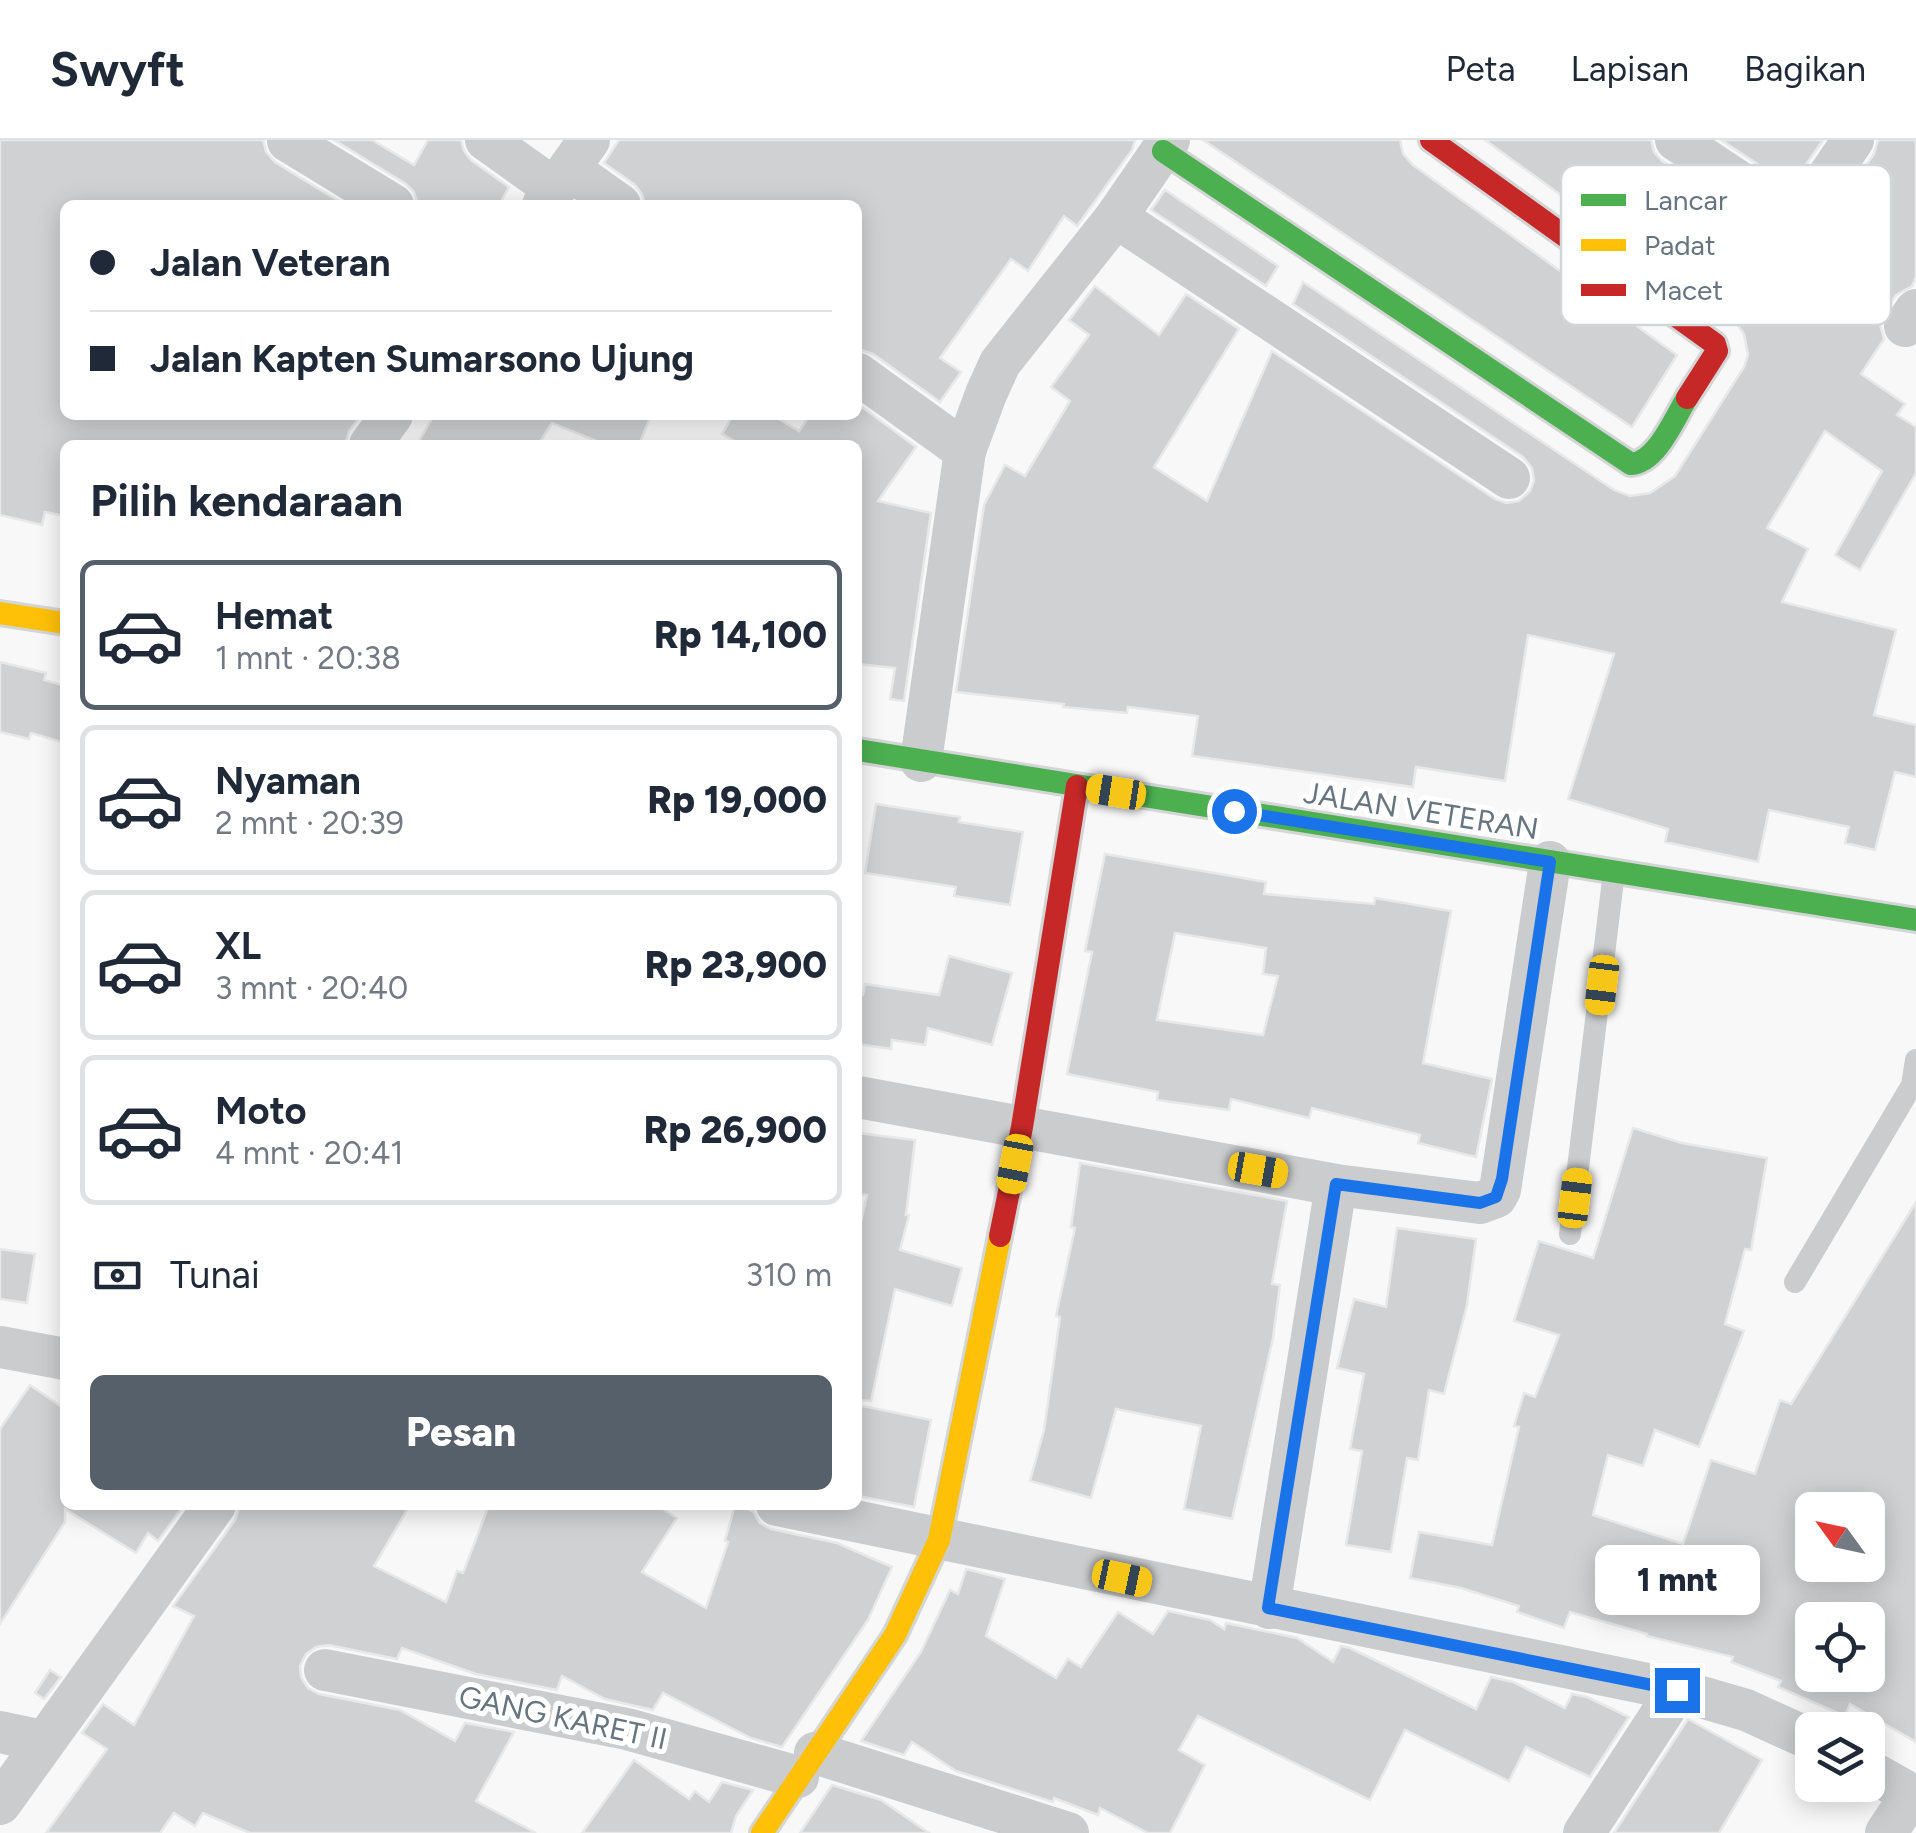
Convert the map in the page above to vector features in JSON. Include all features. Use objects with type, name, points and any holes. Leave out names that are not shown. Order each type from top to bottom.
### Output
[{"type":"street","points":[[486,140],[610,200]]},
{"type":"street","points":[[1431,140],[1561,233]]},
{"type":"street","points":[[1676,140],[1714,165]]},
{"type":"street","points":[[1836,165],[1853,140]]},
{"type":"street","points":[[288,141],[385,200]]},
{"type":"street","points":[[922,760],[965,451],[1000,363],[1116,217],[1166,145],[1631,464],[1649,458],[1717,350],[1715,344],[1689,325]]},
{"type":"street","points":[[1116,217],[1509,478]]},
{"type":"street","points":[[862,377],[965,451]]},
{"type":"street","points":[[0,612],[60,622]]},
{"type":"street","name":"JALAN VETERAN","points":[[862,751],[1614,872],[1914,914]]},
{"type":"street","points":[[762,1833],[895,1636],[939,1540],[1022,1127],[1077,786]]},
{"type":"street","points":[[862,1097],[1336,1184],[1480,1203],[1496,1197],[1502,1179],[1550,862]]},
{"type":"street","points":[[1268,1608],[1336,1184]]},
{"type":"street","points":[[0,1346],[60,1358]]},
{"type":"street","points":[[0,1804],[211,1510]]},
{"type":"street","points":[[800,1510],[1677,1690],[1746,1710],[1795,1732]]},
{"type":"street","name":"GANG KARET II","points":[[325,1670],[807,1765],[1068,1833]]},
{"type":"street","points":[[1584,1833],[1677,1690]]},
{"type":"street","points":[[0,1732],[43,1740]]},
{"type":"street","points":[[1885,1780],[1914,1796],[1886,1833]]},
{"type":"lane","points":[[1570,1234],[1614,872]]},
{"type":"lane","points":[[1795,1282],[1912,1086],[1916,1060]]},
{"type":"building","points":[[0,140],[263,140],[266,152],[275,162],[337,200],[60,200],[60,420],[357,420],[346,440],[60,440],[60,515],[45,512],[42,525],[0,515]]},
{"type":"building","points":[[334,140],[372,140],[414,165],[428,140],[461,140],[471,160],[509,187],[502,200],[416,200],[406,184]]},
{"type":"building","points":[[619,140],[1135,140],[1132,150],[1077,226],[1064,216],[1028,271],[1011,259],[940,358],[961,372],[940,402],[873,354],[862,350],[862,200],[644,200],[635,185],[604,163]]},
{"type":"building","points":[[1203,140],[1400,140],[1403,154],[1413,165],[1561,272],[1561,325],[1635,325],[1677,355],[1632,427]]},
{"type":"building","points":[[1485,140],[1651,140],[1654,152],[1668,165],[1561,165],[1561,195]]},
{"type":"building","points":[[1721,140],[1823,140],[1806,165],[1759,165]]},
{"type":"building","points":[[1878,140],[1916,140],[1916,277],[1912,286],[1891,302],[1891,165],[1867,165]]},
{"type":"building","points":[[1165,190],[1278,266],[1266,286],[1151,210]]},
{"type":"building","points":[[1303,282],[1614,490],[1630,496],[1650,493],[1675,476],[1744,367],[1748,355],[1744,334],[1737,325],[1880,325],[1884,339],[1861,374],[1905,404],[1897,415],[1916,427],[1916,473],[1860,570],[1835,555],[1882,471],[1825,431],[1767,528],[1808,549],[1782,602],[1896,630],[1874,715],[1916,725],[1916,777],[1895,772],[1875,850],[1845,843],[1849,827],[1769,810],[1758,862],[1665,842],[1668,829],[1568,799],[1614,654],[1528,635],[1505,781],[1416,767],[1413,787],[1192,756],[1198,716],[1128,707],[1127,713],[1063,707],[1064,704],[956,692],[984,505],[1005,465],[1025,476],[1070,401],[1051,387],[1089,335],[1069,320],[1095,286],[1159,335],[1186,294],[1239,329],[1154,467],[1207,501],[1272,351],[1495,499],[1506,503],[1519,501],[1530,491],[1534,481],[1532,468],[1523,457],[1293,304]]},
{"type":"building","points":[[862,407],[916,447],[878,501],[931,513],[904,701],[890,699],[895,668],[862,664],[862,440],[732,440],[722,434],[730,420],[780,420],[799,431],[807,420],[862,420]]},
{"type":"building","points":[[431,420],[649,420],[641,440],[594,440],[552,423],[541,440],[420,440]]},
{"type":"building","points":[[0,662],[46,673],[44,680],[60,685],[60,742],[31,733],[29,739],[0,732]]},
{"type":"building","points":[[876,804],[1023,832],[1010,905],[954,896],[956,887],[865,873]]},
{"type":"building","points":[[1105,854],[1266,882],[1264,894],[1374,904],[1375,898],[1451,911],[1423,1063],[1492,1079],[1476,1157],[1418,1143],[1420,1135],[1312,1108],[1309,1118],[1231,1099],[1229,1110],[1157,1100],[1158,1092],[1067,1074],[1092,952],[1085,951]],"holes":[[[1175,933],[1266,948],[1263,974],[1278,976],[1263,1035],[1157,1020]]]},
{"type":"building","points":[[949,956],[1012,973],[992,1045],[928,1028],[925,1045],[892,1040],[891,1049],[862,1045],[865,984],[939,995]]},
{"type":"building","points":[[1633,1128],[1682,1143],[1767,1158],[1751,1250],[1745,1249],[1725,1324],[1744,1331],[1699,1447],[1655,1430],[1643,1466],[1608,1455],[1593,1515],[1683,1544],[1711,1460],[1755,1474],[1780,1400],[1791,1404],[1916,1202],[1916,1742],[1885,1724],[1885,1712],[1864,1712],[1850,1704],[1847,1712],[1836,1712],[1778,1687],[1781,1681],[1731,1662],[1733,1657],[1570,1612],[1564,1628],[1517,1612],[1519,1606],[1461,1588],[1410,1578],[1419,1532],[1492,1545],[1524,1393],[1535,1397],[1559,1335],[1514,1321],[1539,1241],[1593,1258]]},
{"type":"building","points":[[862,1133],[915,1140],[909,1215],[900,1250],[962,1268],[952,1306],[895,1289],[871,1401],[862,1400],[862,1217],[867,1195],[862,1194]]},
{"type":"building","points":[[1080,1163],[1287,1201],[1272,1284],[1280,1285],[1273,1338],[1232,1519],[1184,1509],[1201,1426],[1116,1409],[1091,1498],[1030,1481],[1044,1430],[1060,1317],[1056,1316],[1075,1228],[1071,1227]]},
{"type":"building","points":[[1397,1228],[1476,1239],[1467,1305],[1444,1394],[1429,1390],[1418,1460],[1407,1458],[1391,1552],[1346,1545],[1362,1451],[1350,1449],[1364,1374],[1337,1368],[1354,1299],[1386,1307]]},
{"type":"building","points":[[0,1249],[35,1254],[27,1303],[0,1299]]},
{"type":"building","points":[[30,1385],[60,1406],[60,1510],[65,1510],[65,1522],[0,1624],[0,1429]]},
{"type":"building","points":[[862,1406],[931,1420],[914,1507],[862,1497]]},
{"type":"building","points":[[67,1510],[180,1510],[158,1541],[148,1533],[136,1553]]},
{"type":"building","points":[[238,1510],[407,1510],[374,1566],[446,1602],[457,1571],[463,1573],[487,1510],[665,1510],[677,1518],[642,1572],[706,1608],[728,1542],[725,1541],[734,1510],[753,1511],[760,1523],[771,1529],[837,1543],[892,1567],[868,1620],[782,1747],[751,1738],[663,1693],[653,1710],[605,1699],[562,1676],[557,1690],[476,1674],[402,1648],[397,1659],[329,1645],[306,1654],[300,1666],[301,1677],[308,1688],[319,1694],[400,1710],[455,1741],[465,1723],[514,1732],[476,1801],[536,1833],[250,1833],[203,1813],[195,1826],[174,1813],[160,1833],[46,1833],[107,1749],[82,1733],[103,1704],[134,1725],[194,1616],[173,1606]]},
{"type":"building","points":[[966,1569],[1005,1579],[986,1636],[1056,1678],[1068,1659],[1081,1667],[1118,1612],[1153,1634],[1168,1611],[1210,1620],[1224,1629],[1226,1623],[1297,1638],[1333,1662],[1341,1646],[1350,1648],[1476,1709],[1491,1677],[1513,1682],[1565,1708],[1572,1694],[1629,1717],[1590,1777],[1526,1747],[1509,1781],[1405,1730],[1370,1800],[1198,1716],[1179,1750],[1205,1765],[1170,1833],[1148,1833],[1100,1808],[1098,1815],[1054,1798],[1053,1802],[956,1771],[912,1742],[904,1755],[861,1741],[921,1652],[950,1590],[958,1594]]},
{"type":"building","points":[[50,1670],[61,1677],[44,1699],[35,1693]]},
{"type":"building","points":[[1688,1719],[1762,1760],[1719,1833],[1614,1833]]},
{"type":"building","points":[[634,1760],[689,1799],[695,1791],[709,1802],[722,1782],[753,1790],[736,1816],[731,1833],[582,1833]]},
{"type":"building","points":[[832,1785],[881,1800],[929,1833],[800,1833]]},
{"type":"traffic: fast","points":[[1163,151],[1631,464],[1657,448],[1687,398]]},
{"type":"traffic: fast","points":[[862,751],[1916,920]]},
{"type":"traffic: slow","points":[[0,613],[60,622]]},
{"type":"traffic: slow","points":[[762,1833],[895,1635],[939,1540],[1000,1236]]},
{"type":"traffic: jam","points":[[1431,140],[1561,233]]},
{"type":"traffic: jam","points":[[1687,398],[1717,351],[1715,344],[1689,325]]},
{"type":"traffic: jam","points":[[1000,1236],[1022,1127],[1077,786]]},
{"type":"route","points":[[1234,811],[1550,862],[1502,1179],[1496,1197],[1480,1203],[1336,1184],[1268,1608],[1677,1690]]}]
